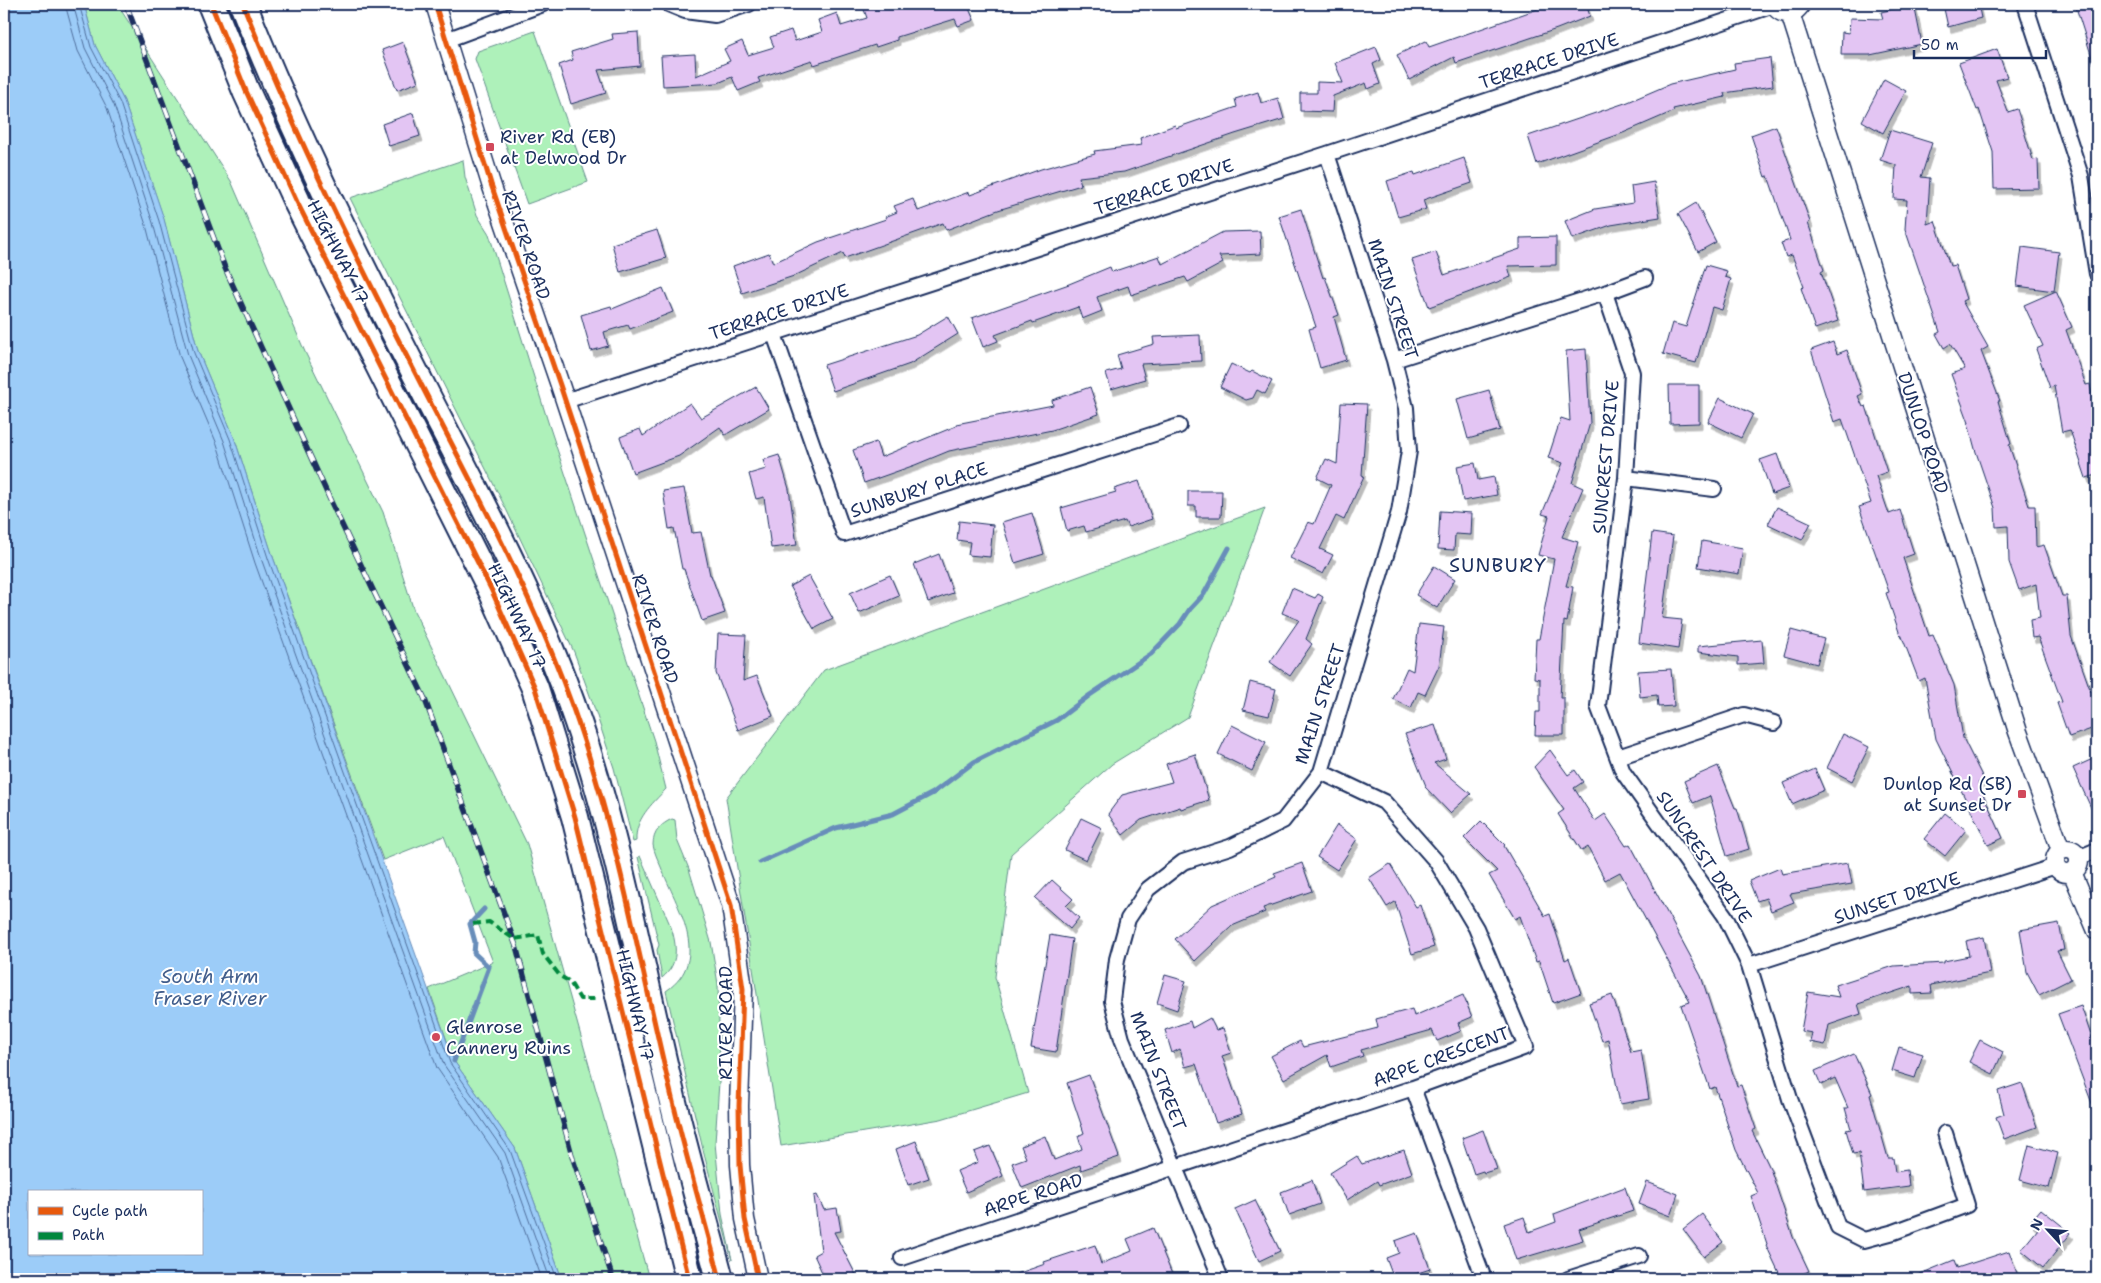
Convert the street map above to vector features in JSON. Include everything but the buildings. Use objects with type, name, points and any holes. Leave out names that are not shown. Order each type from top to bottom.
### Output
[{"type":"highway","name":"HIGHWAY 17","points":[[211,4],[246,91],[297,202],[492,591],[535,688],[575,817],[690,1279]]},
{"type":"highway","name":"HIGHWAY 17","points":[[243,4],[272,78],[318,177],[521,582],[559,671],[585,743],[605,811],[638,944],[674,1105],[720,1279]]},
{"type":"street","name":"RIVER ROAD","points":[[435,4],[491,184],[731,905],[743,989],[739,1106],[740,1165],[745,1219],[758,1279]]},
{"type":"street","points":[[446,40],[543,4]]},
{"type":"street","points":[[668,4],[685,11],[714,15],[749,4]]},
{"type":"street","points":[[2025,4],[2081,176],[2097,274]]},
{"type":"street","name":"TERRACE DRIVE","points":[[565,402],[1785,6]]},
{"type":"street","name":"DUNLOP ROAD","points":[[1785,6],[2018,732],[2067,861],[2097,931]]},
{"type":"street","name":"MAIN STREET","points":[[1221,1279],[1122,1039],[1112,1001],[1117,960],[1128,919],[1148,889],[1183,862],[1230,847],[1283,821],[1321,772],[1398,512],[1409,452],[1406,408],[1394,360],[1327,154]]},
{"type":"street","points":[[1394,360],[1605,293],[1645,278]]},
{"type":"street","name":"SUNCREST DRIVE","points":[[1605,293],[1632,373],[1626,478],[1598,706],[1623,772],[1725,916],[1749,965],[1790,1099],[1838,1227],[1864,1240],[1894,1232],[1967,1205],[1946,1133]]},
{"type":"street","name":"SUNBURY PLACE","points":[[774,334],[844,534],[1179,426]]},
{"type":"street","points":[[1626,478],[1714,489]]},
{"type":"street","points":[[1618,757],[1744,715],[1774,723]]},
{"type":"street","name":"ARPE CRESCENT","points":[[1175,1168],[1413,1088],[1526,1046],[1476,928],[1436,861],[1384,802],[1321,772]]},
{"type":"street","name":"SUNSET DRIVE","points":[[1749,965],[2097,850]]},
{"type":"street","points":[[1413,1088],[1484,1279]]},
{"type":"street","name":"ARPE ROAD","points":[[902,1258],[1175,1168]]},
{"type":"street","points":[[1568,1279],[1639,1256]]},
{"type":"green space","points":[[84,4],[117,4],[231,181],[305,352],[383,512],[414,611],[527,844],[649,1279],[562,1279],[515,1148],[454,1061],[429,989],[493,962],[444,836],[383,860],[273,557],[234,437],[198,351],[164,220],[124,101],[95,45]]},
{"type":"green space","points":[[535,31],[588,182],[527,204],[475,59],[478,51]]},
{"type":"green space","points":[[463,160],[465,177],[477,215],[489,234],[549,425],[654,741],[666,789],[641,819],[636,833],[636,841],[633,842],[614,768],[574,652],[507,511],[350,198]]},
{"type":"green space","points":[[1265,508],[1188,717],[1112,764],[1011,854],[995,977],[1028,1093],[941,1119],[781,1146],[726,798],[824,670]]},
{"type":"green space","points":[[672,819],[675,820],[677,840],[689,869],[711,942],[718,984],[720,1067],[715,1143],[722,1214],[732,1260],[704,1154],[666,991],[680,978],[687,964],[689,948],[682,915],[653,845],[654,836],[658,829]]},
{"type":"green space","points":[[640,856],[671,927],[675,941],[674,961],[668,973],[662,978],[657,950],[659,945],[638,857]]},
{"type":"water","name":"South Arm Fraser River","points":[[4,4],[84,4],[95,45],[124,101],[164,219],[198,351],[234,437],[273,557],[454,1061],[515,1148],[562,1279],[4,1279]]},
{"type":"waterway","points":[[760,862],[836,828],[893,814],[933,793],[974,762],[1057,720],[1151,654],[1180,624],[1190,609],[1204,594],[1229,548]]},
{"type":"waterway","points":[[454,1061],[489,967],[474,953],[475,942],[470,924],[484,909]]},
{"type":"railway","points":[[126,4],[225,268],[332,504],[424,697],[516,946],[573,1159],[613,1279]]},
{"type":"marked path","points":[[473,924],[489,922],[514,939],[538,935],[543,954],[560,976],[570,982],[580,999],[595,999]]},
{"type":"cycle path","points":[[211,4],[246,91],[297,202],[492,591],[535,688],[575,817],[689,1279]]},
{"type":"cycle path","points":[[243,4],[263,54],[330,202],[499,536],[563,681],[582,733],[612,839],[674,1106],[720,1279]]},
{"type":"cycle path","points":[[435,4],[491,184],[560,385],[731,905],[743,989],[739,1106],[740,1165],[745,1219],[758,1279]]},
{"type":"place","name":"River Rd (EB) at Delwood Dr","points":[[490,147]]},
{"type":"place","name":"Dunlop Rd (SB) at Sunset Dr","points":[[2022,794]]},
{"type":"place","name":"Glenrose Cannery Ruins","points":[[436,1037]]},
{"type":"district","name":"SUNBURY","points":[[1498,565]]}]
